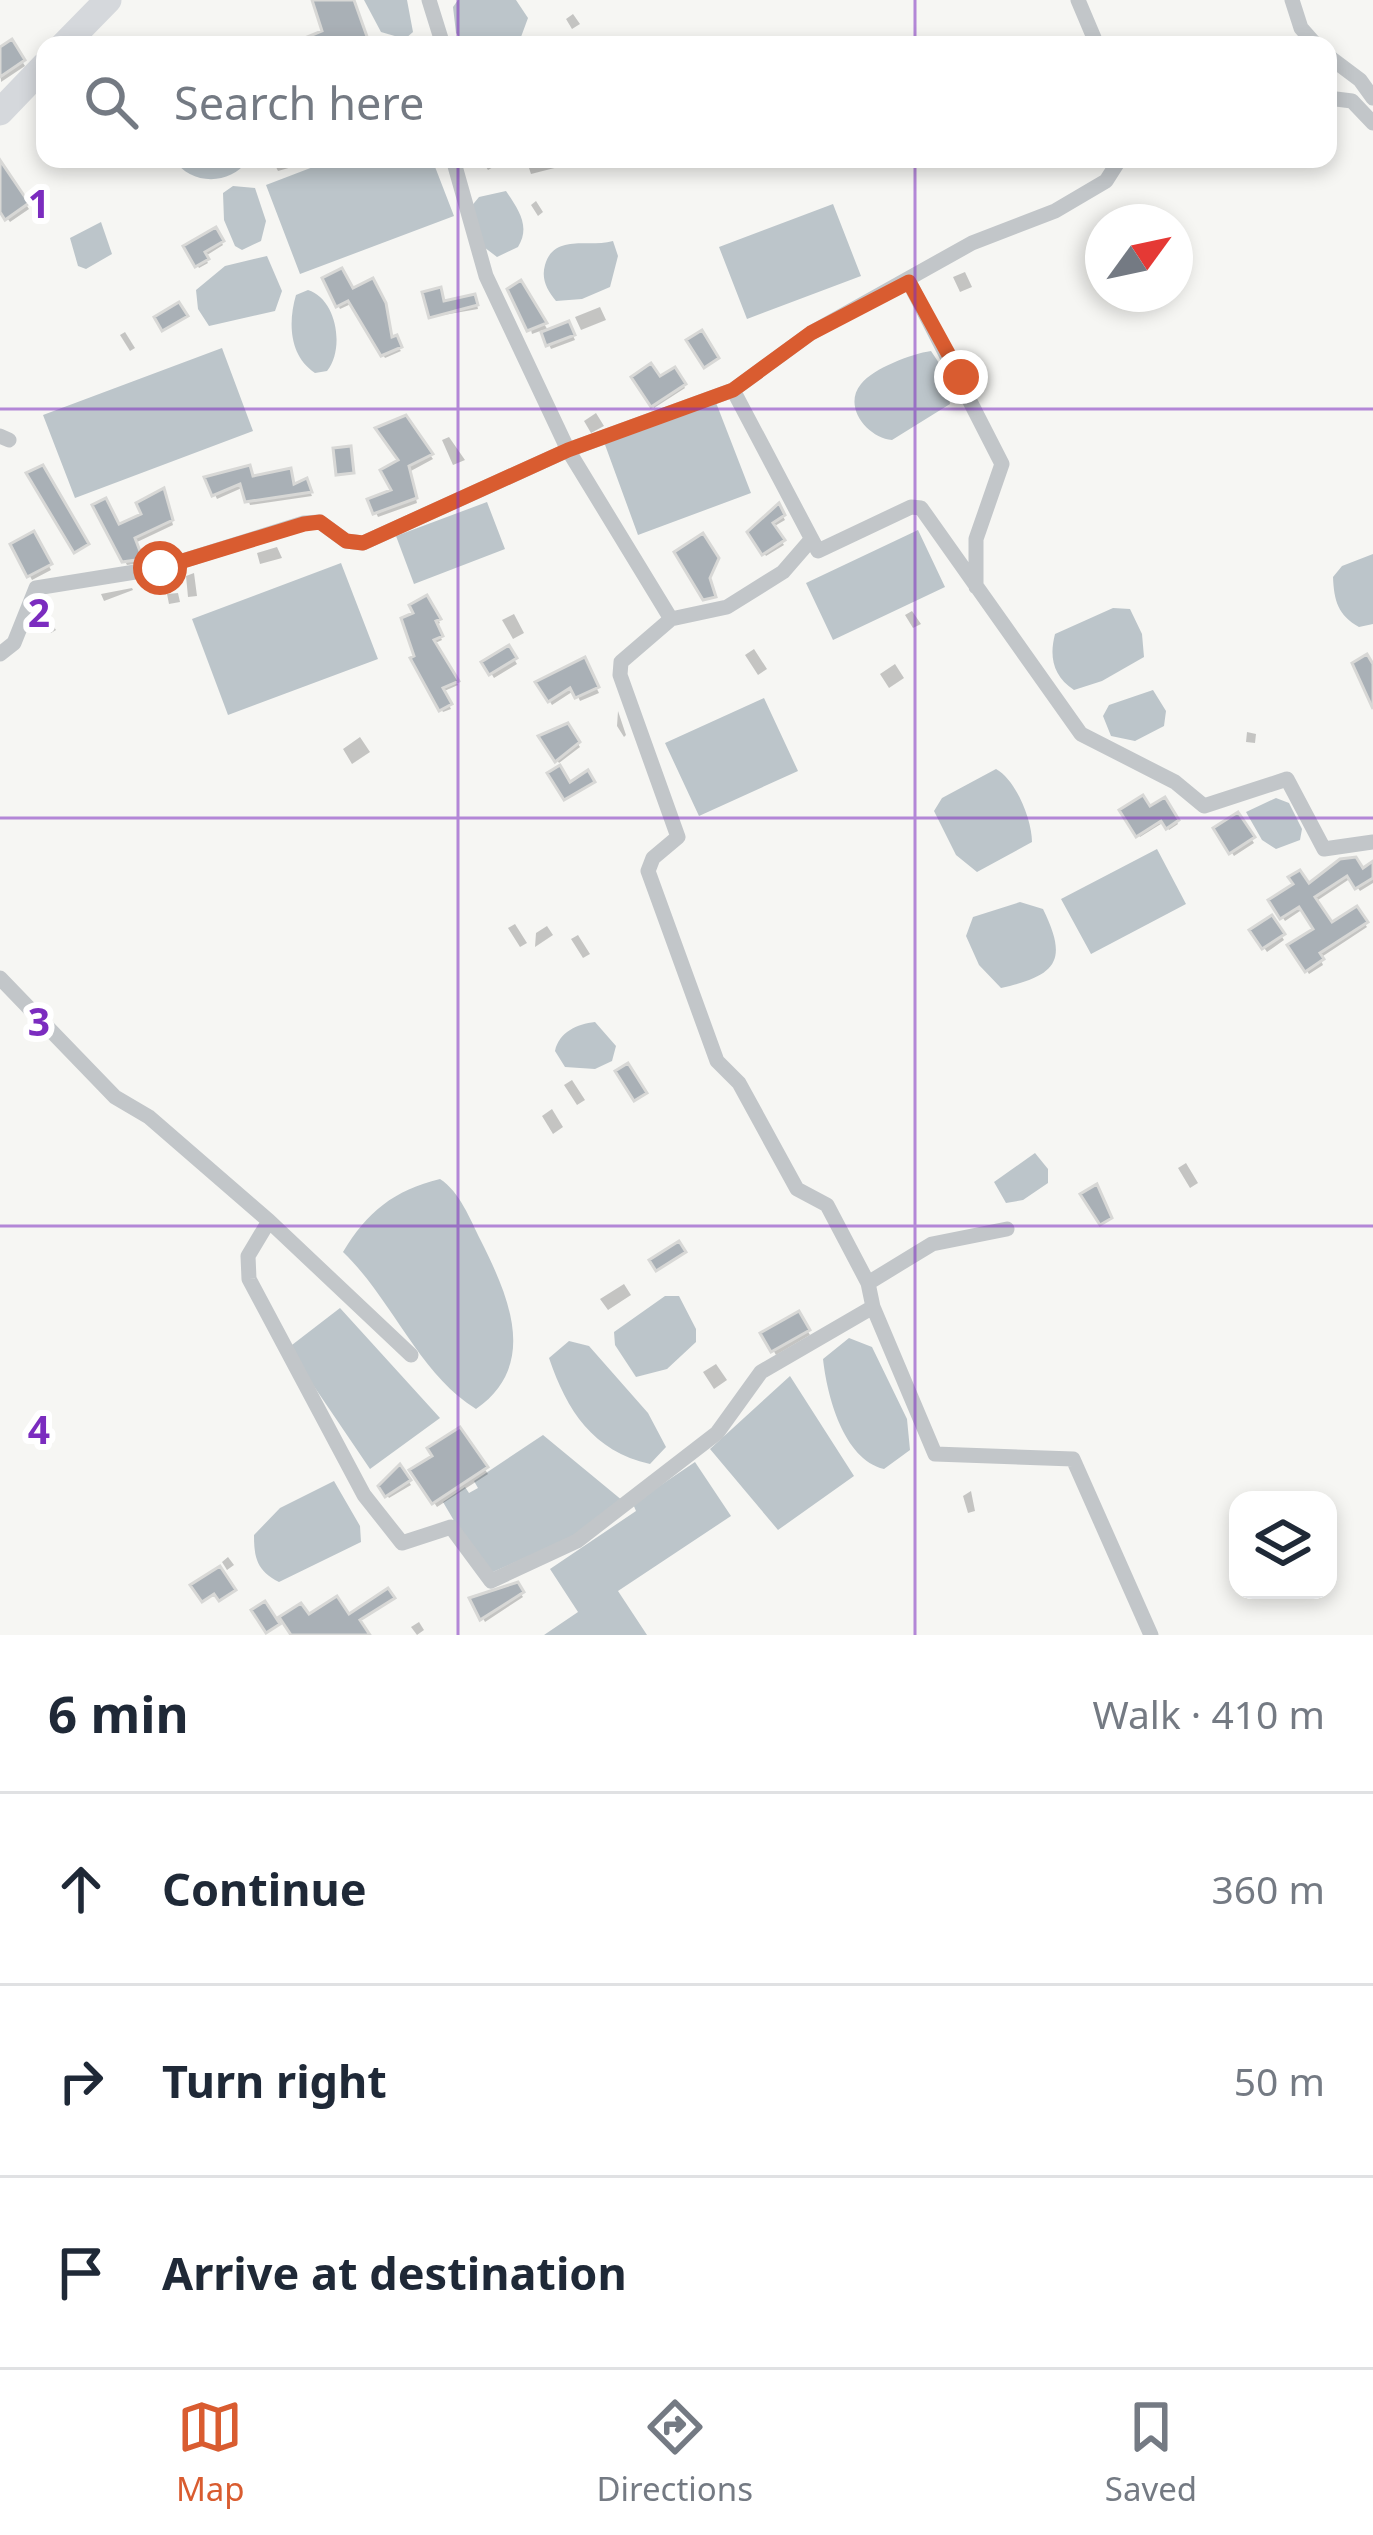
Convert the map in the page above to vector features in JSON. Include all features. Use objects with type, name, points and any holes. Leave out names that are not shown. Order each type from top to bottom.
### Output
[{"type":"highway","points":[[73,36],[108,0]]},
{"type":"highway","points":[[0,112],[36,74]]},
{"type":"street","points":[[429,0],[440,36]]},
{"type":"street","points":[[1078,0],[1092,36]]},
{"type":"street","points":[[1292,0],[1300,28],[1308,36]]},
{"type":"street","points":[[1337,64],[1373,98]]},
{"type":"street","points":[[1337,99],[1352,101],[1373,123]]},
{"type":"street","points":[[455,168],[486,276],[568,450],[671,620]]},
{"type":"street","points":[[0,654],[14,643],[36,588],[160,568],[304,524],[320,522],[346,541],[363,543],[568,450],[733,390],[811,333],[972,243],[1055,211],[1106,181],[1114,168]]},
{"type":"street","points":[[909,282],[1002,464],[976,538],[976,587]]},
{"type":"street","points":[[733,390],[809,542],[818,550],[911,507],[921,508],[1081,734],[1175,782],[1204,806],[1288,779],[1324,849],[1373,842]]},
{"type":"street","points":[[809,542],[783,572],[728,607],[671,620],[620,662],[620,675],[678,837],[653,857],[648,871],[717,1061],[739,1083],[797,1190],[827,1205],[868,1282],[873,1307],[935,1454],[1073,1459],[1151,1635]]},
{"type":"street","points":[[0,978],[116,1097],[149,1117],[269,1221],[411,1355]]},
{"type":"street","points":[[269,1221],[248,1256],[249,1279],[364,1495],[401,1544],[451,1527],[487,1580],[578,1541],[717,1433],[761,1372],[873,1307]]},
{"type":"street","points":[[868,1282],[932,1244],[1007,1229]]},
{"type":"shaded area","points":[[364,0],[407,0],[413,32],[395,36],[381,32]]},
{"type":"shaded area","points":[[458,0],[516,0],[528,18],[521,36],[458,36],[453,7]]},
{"type":"shaded area","points":[[181,168],[241,168],[220,178],[189,174]]},
{"type":"shaded area","points":[[310,168],[435,168],[454,216],[300,274],[266,185]]},
{"type":"shaded area","points":[[233,186],[255,188],[266,221],[261,241],[242,250],[235,246],[224,220],[223,193]]},
{"type":"shaded area","points":[[506,191],[523,232],[518,247],[497,257],[480,244],[470,208],[479,197]]},
{"type":"shaded area","points":[[833,204],[861,276],[747,319],[719,247]]},
{"type":"shaded area","points":[[101,222],[112,254],[86,269],[78,266],[70,238]]},
{"type":"shaded area","points":[[613,241],[618,256],[610,287],[582,299],[556,301],[544,280],[550,255],[564,245]]},
{"type":"shaded area","points":[[267,256],[282,291],[275,311],[209,326],[198,309],[196,290],[225,266]]},
{"type":"shaded area","points":[[308,290],[326,303],[337,338],[333,362],[327,371],[315,373],[295,348],[292,327],[296,295]]},
{"type":"shaded area","points":[[222,348],[253,431],[75,498],[43,415]]},
{"type":"shaded area","points":[[931,351],[945,372],[950,404],[892,440],[874,434],[856,411],[854,402],[861,384],[893,363]]},
{"type":"shaded area","points":[[715,400],[751,493],[638,535],[604,442]]},
{"type":"shaded area","points":[[487,502],[505,549],[414,584],[396,536]]},
{"type":"shaded area","points":[[918,530],[945,587],[833,640],[806,583]]},
{"type":"shaded area","points":[[1373,554],[1373,624],[1359,627],[1338,606],[1333,577],[1342,566]]},
{"type":"shaded area","points":[[341,563],[378,659],[228,715],[192,619]]},
{"type":"shaded area","points":[[1113,608],[1130,609],[1142,634],[1144,657],[1102,681],[1074,690],[1054,665],[1055,634]]},
{"type":"shaded area","points":[[1153,690],[1166,711],[1164,726],[1135,741],[1111,736],[1103,716],[1109,705]]},
{"type":"shaded area","points":[[764,698],[798,771],[699,816],[665,743]]},
{"type":"shaded area","points":[[996,769],[1022,801],[1032,842],[977,872],[956,855],[934,811],[942,798]]},
{"type":"shaded area","points":[[1276,798],[1289,803],[1302,829],[1300,840],[1276,849],[1262,840],[1246,812]]},
{"type":"shaded area","points":[[1157,849],[1186,904],[1091,954],[1061,899]]},
{"type":"shaded area","points":[[1020,902],[1043,909],[1056,953],[1046,971],[1001,988],[979,965],[966,936],[973,917]]},
{"type":"shaded area","points":[[595,1022],[616,1046],[612,1061],[595,1069],[565,1067],[555,1051],[560,1039],[575,1027]]},
{"type":"shaded area","points":[[1035,1153],[1048,1169],[1048,1183],[1023,1200],[1006,1203],[994,1182]]},
{"type":"shaded area","points":[[440,1179],[473,1224],[501,1285],[513,1330],[507,1372],[476,1409],[438,1376],[343,1252],[383,1205],[409,1189]]},
{"type":"shaded area","points":[[665,1296],[679,1296],[696,1329],[696,1342],[667,1369],[636,1377],[615,1345],[614,1332]]},
{"type":"shaded area","points":[[340,1308],[440,1418],[370,1469],[288,1348]]},
{"type":"shaded area","points":[[849,1338],[872,1347],[907,1419],[910,1450],[884,1469],[858,1453],[848,1439],[828,1390],[823,1359]]},
{"type":"shaded area","points":[[569,1341],[589,1346],[648,1413],[666,1447],[650,1464],[598,1439],[574,1411],[549,1358]]},
{"type":"shaded area","points":[[790,1376],[854,1476],[778,1530],[710,1449]]},
{"type":"shaded area","points":[[543,1435],[623,1501],[577,1535],[486,1575],[443,1502],[465,1487],[469,1493],[478,1488],[474,1481]]},
{"type":"shaded area","points":[[695,1462],[731,1516],[618,1591],[647,1635],[544,1635],[578,1612],[550,1569],[636,1511],[633,1504]]},
{"type":"shaded area","points":[[334,1481],[360,1526],[361,1542],[279,1582],[272,1578],[258,1563],[254,1535],[280,1508]]},
{"type":"building","points":[[312,0],[354,0],[367,36],[310,36],[322,31]]},
{"type":"building","points":[[12,39],[25,60],[0,77],[0,47]]},
{"type":"building","points":[[0,160],[29,203],[5,220],[0,212]]},
{"type":"building","points":[[216,227],[224,241],[205,252],[209,259],[195,267],[183,246]]},
{"type":"building","points":[[342,268],[353,288],[373,278],[386,303],[392,337],[397,335],[402,347],[381,356],[348,301],[336,307],[322,278]]},
{"type":"building","points":[[521,280],[547,323],[527,331],[507,289]]},
{"type":"building","points":[[441,287],[444,301],[475,294],[478,305],[429,318],[422,292]]},
{"type":"building","points":[[179,302],[188,316],[162,331],[154,317]]},
{"type":"building","points":[[569,321],[575,335],[546,346],[541,332]]},
{"type":"building","points":[[702,330],[719,358],[704,368],[686,340]]},
{"type":"building","points":[[651,363],[660,376],[675,367],[686,384],[651,407],[631,377]]},
{"type":"building","points":[[406,415],[433,454],[409,466],[417,498],[373,514],[367,499],[391,490],[380,470],[398,460],[375,428]]},
{"type":"building","points":[[351,446],[354,473],[336,475],[333,448]]},
{"type":"building","points":[[43,465],[89,544],[74,553],[26,473]]},
{"type":"building","points":[[250,465],[253,476],[291,468],[294,484],[307,478],[312,492],[245,502],[240,484],[212,496],[204,477]]},
{"type":"building","points":[[164,488],[173,520],[135,538],[143,559],[122,562],[92,505],[106,498],[119,524],[141,514],[136,503]]},
{"type":"building","points":[[779,503],[785,515],[773,523],[785,540],[762,555],[747,532]]},
{"type":"building","points":[[34,531],[52,564],[27,577],[10,544]]},
{"type":"building","points":[[703,533],[719,558],[710,578],[716,597],[703,600],[674,552]]},
{"type":"building","points":[[427,595],[441,619],[436,621],[443,636],[434,640],[459,681],[443,688],[452,704],[439,711],[410,658],[414,656],[401,618],[413,613],[409,605]]},
{"type":"building","points":[[509,645],[517,658],[489,675],[481,662]]},
{"type":"building","points":[[1367,654],[1373,664],[1373,709],[1352,663]]},
{"type":"building","points":[[585,657],[599,687],[575,698],[570,688],[548,702],[535,682]]},
{"type":"building","points":[[568,723],[580,742],[555,762],[538,736]]},
{"type":"building","points":[[560,765],[570,782],[588,770],[595,782],[564,800],[547,773]]},
{"type":"building","points":[[1143,795],[1150,806],[1165,797],[1179,820],[1166,829],[1161,821],[1136,837],[1119,810]]},
{"type":"building","points":[[1238,812],[1255,837],[1229,854],[1213,828]]},
{"type":"building","points":[[1356,857],[1363,868],[1373,861],[1373,878],[1355,889],[1347,876],[1315,897],[1332,922],[1357,906],[1368,922],[1320,953],[1324,959],[1305,972],[1287,945],[1313,929],[1299,907],[1280,919],[1268,900],[1293,884],[1288,877],[1300,870],[1309,883],[1340,859]]},
{"type":"building","points":[[1272,915],[1285,934],[1262,949],[1249,930]]},
{"type":"building","points":[[628,1063],[647,1093],[634,1101],[615,1071]]},
{"type":"building","points":[[1097,1184],[1112,1218],[1100,1225],[1080,1194]]},
{"type":"building","points":[[679,1241],[686,1252],[656,1271],[649,1260]]},
{"type":"building","points":[[799,1311],[810,1330],[771,1352],[760,1333]]},
{"type":"building","points":[[460,1427],[488,1467],[432,1504],[409,1470],[432,1456],[427,1448]]},
{"type":"building","points":[[400,1464],[411,1480],[385,1497],[378,1486]]},
{"type":"building","points":[[220,1566],[236,1590],[219,1601],[214,1594],[202,1602],[190,1585]]},
{"type":"building","points":[[518,1582],[524,1592],[480,1620],[469,1598]]},
{"type":"building","points":[[388,1588],[395,1598],[360,1620],[370,1635],[291,1635],[279,1617],[301,1603],[309,1614],[337,1596],[349,1614]]},
{"type":"building","points":[[265,1601],[280,1624],[266,1633],[251,1610]]},
{"type":"route","points":[[160,568],[320,522],[346,541],[363,543],[568,450],[733,390],[811,333],[909,282],[961,377]]}]
